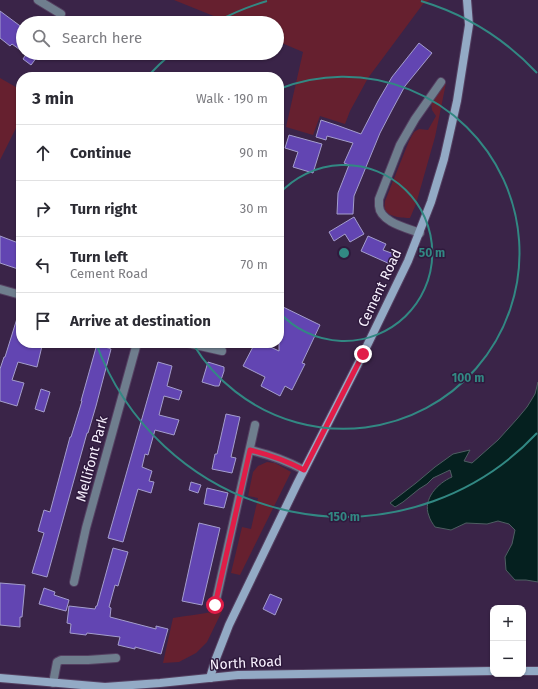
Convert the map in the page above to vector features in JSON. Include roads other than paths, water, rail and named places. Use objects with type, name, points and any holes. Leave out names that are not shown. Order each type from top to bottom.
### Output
[{"type":"street","points":[[38,0],[61,14]]},
{"type":"street","name":"Cement Road","points":[[210,678],[229,625],[304,470],[363,354],[420,233],[444,159],[457,101],[469,25],[467,0]]},
{"type":"street","points":[[420,233],[386,219],[381,213],[379,199],[400,145],[415,119],[441,82]]},
{"type":"street","points":[[0,289],[16,294]]},
{"type":"street","name":"Mellifont Park","points":[[74,582],[86,528],[136,348]]},
{"type":"street","points":[[209,348],[222,351]]},
{"type":"street","points":[[215,605],[255,425]]},
{"type":"street","points":[[250,450],[269,454],[304,470]]},
{"type":"street","points":[[53,683],[57,662],[62,660],[116,658]]},
{"type":"street","name":"North Road","points":[[0,678],[104,688],[238,675],[490,671]]},
{"type":"street","points":[[526,671],[538,671]]}]
